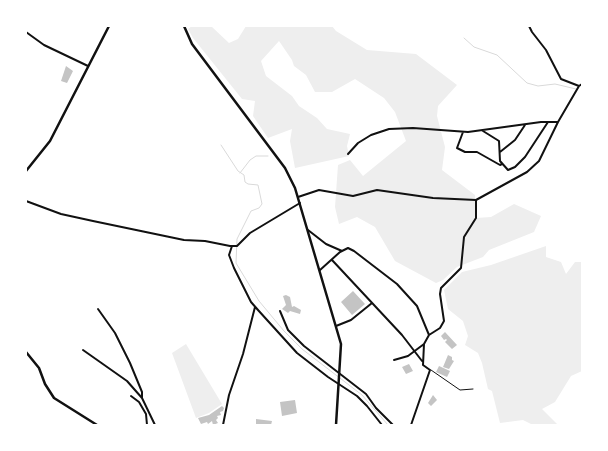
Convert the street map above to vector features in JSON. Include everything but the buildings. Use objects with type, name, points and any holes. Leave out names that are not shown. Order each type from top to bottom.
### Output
[{"type":"street","points":[[26,171],[50,141],[109,26]]},
{"type":"street","points":[[184,26],[192,44],[290,177],[298,196],[341,344],[336,425]]},
{"type":"street","points":[[529,26],[546,50],[561,79],[578,87]]},
{"type":"street","points":[[26,32],[31,38],[88,66]]},
{"type":"street","points":[[298,196],[319,190],[353,196],[376,190],[433,198],[476,200],[527,172],[539,161],[558,122],[578,87],[582,84]]},
{"type":"street","points":[[482,130],[499,141],[500,161],[508,170],[515,167],[526,157],[548,122]]},
{"type":"street","points":[[348,154],[358,143],[371,135],[388,129],[413,128],[463,132],[525,124],[558,122]]},
{"type":"street","points":[[500,152],[515,140],[525,124]]},
{"type":"street","points":[[463,132],[457,148],[465,152],[477,152],[500,165],[502,164]]},
{"type":"street","points":[[422,361],[424,344],[429,335],[440,328],[444,321],[440,294],[441,288],[462,268],[464,237],[476,218],[476,200]]},
{"type":"street","points":[[26,201],[61,214],[93,221],[184,240],[205,241],[234,246]]},
{"type":"street","points":[[300,203],[250,234],[234,246],[229,255],[234,268],[255,307],[297,352],[357,396],[368,406],[382,425]]},
{"type":"street","points":[[308,229],[326,244],[342,251]]},
{"type":"street","points":[[320,270],[342,251],[348,248],[354,250],[397,284],[417,306],[429,335]]},
{"type":"street","points":[[332,260],[414,351],[422,361],[422,365],[430,370],[411,425]]},
{"type":"street","points":[[336,326],[351,320],[372,303]]},
{"type":"street","points":[[223,425],[229,395],[243,354],[255,307]]},
{"type":"street","points":[[98,309],[115,332],[135,373],[142,392],[142,398]]},
{"type":"street","points":[[280,311],[288,330],[304,346],[366,394],[376,408],[393,425]]},
{"type":"street","points":[[394,360],[408,356],[424,344]]},
{"type":"street","points":[[83,350],[127,381],[142,398],[155,425]]},
{"type":"street","points":[[26,352],[39,368],[44,384],[54,398],[97,425]]},
{"type":"street","points":[[131,396],[139,402],[146,414],[147,425]]},
{"type":"lane","points":[[430,370],[439,374],[460,390],[473,389]]},
{"type":"shaded area","points":[[192,26],[211,26],[229,43],[238,39],[246,26],[332,26],[336,31],[367,50],[416,54],[457,85],[438,106],[437,116],[445,147],[442,170],[475,195],[476,218],[491,217],[514,204],[541,216],[534,232],[489,250],[483,257],[457,267],[443,280],[436,283],[395,261],[375,227],[357,217],[339,224],[335,207],[338,165],[350,160],[363,176],[406,141],[395,112],[384,98],[355,79],[332,92],[315,92],[306,75],[294,66],[292,60],[279,41],[261,61],[266,76],[292,96],[299,106],[317,118],[327,129],[350,134],[347,146],[349,156],[295,168],[290,141],[292,129],[268,138],[253,116],[255,101],[242,99],[193,38],[188,29]]},
{"type":"shaded area","points":[[546,246],[546,257],[561,262],[566,274],[575,262],[582,262],[582,371],[571,376],[555,402],[542,409],[558,425],[533,425],[523,420],[500,423],[492,391],[488,389],[478,353],[465,345],[468,336],[463,321],[448,309],[444,290],[462,272],[491,265]]},
{"type":"shaded area","points":[[186,344],[222,404],[209,413],[196,418],[172,353]]},
{"type":"waterway","points":[[464,38],[474,47],[497,55],[527,83],[538,86],[555,84],[576,89]]},
{"type":"waterway","points":[[221,145],[238,171],[244,175],[245,182],[248,184],[258,185],[262,204],[259,208],[251,211],[237,239],[236,263],[259,301],[284,331],[302,349],[362,395],[388,425]]},
{"type":"waterway","points":[[240,173],[250,160],[256,156],[268,156]]}]
